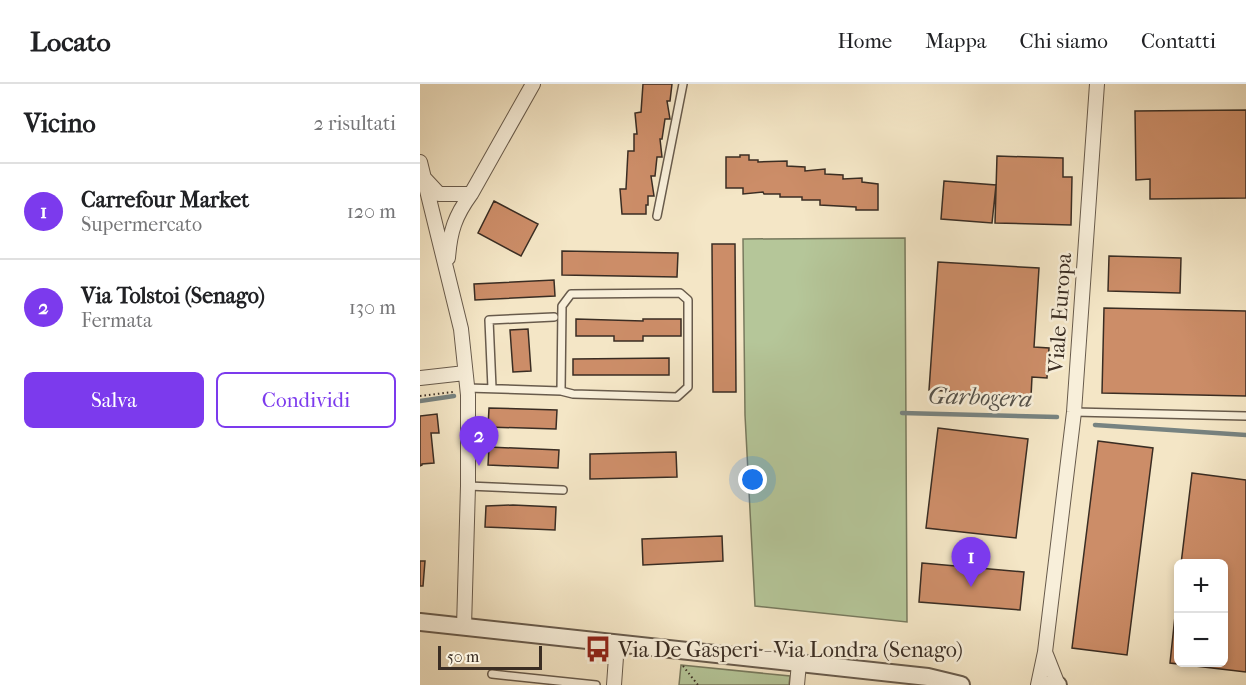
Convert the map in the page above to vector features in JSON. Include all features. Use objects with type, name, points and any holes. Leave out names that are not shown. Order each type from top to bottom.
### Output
[{"type":"street","points":[[447,272],[453,225],[460,208],[471,194],[533,84]]},
{"type":"street","name":"Viale Europa","points":[[1038,685],[1045,652],[1074,412],[1096,84]]},
{"type":"street","points":[[420,162],[461,329],[467,392],[468,486],[464,627]]},
{"type":"street","points":[[424,177],[439,194],[471,194]]},
{"type":"street","points":[[420,378],[465,373]]},
{"type":"street","points":[[420,622],[928,676],[961,685]]},
{"type":"street","points":[[614,685],[617,643]]},
{"type":"street","points":[[1045,652],[1058,685],[1045,685]]},
{"type":"street","points":[[797,685],[799,663]]},
{"type":"lane","points":[[657,216],[683,84]]},
{"type":"lane","points":[[467,392],[492,388],[561,391],[573,394],[677,397],[688,387],[688,300],[680,293],[571,294],[562,306],[561,391]]},
{"type":"lane","points":[[492,388],[489,320],[554,317]]},
{"type":"lane","points":[[1074,412],[1246,416]]},
{"type":"lane","points":[[468,486],[563,490]]},
{"type":"lane","points":[[492,674],[596,685]]},
{"type":"path","points":[[420,396],[467,392]]},
{"type":"green space","points":[[905,238],[907,622],[755,606],[745,415],[743,239]]},
{"type":"green space","points":[[681,665],[790,676],[789,685],[679,685]]},
{"type":"building","points":[[643,84],[672,84],[670,101],[667,101],[670,119],[665,119],[662,139],[660,139],[662,157],[657,157],[655,176],[651,176],[654,196],[648,196],[646,214],[622,214],[620,189],[626,189],[628,151],[634,151],[634,134],[637,134],[635,113],[641,112]]},
{"type":"building","points":[[1246,110],[1246,198],[1150,199],[1150,179],[1136,180],[1135,111]]},
{"type":"building","points":[[740,155],[749,155],[749,160],[758,160],[758,162],[787,161],[787,166],[805,167],[805,171],[825,169],[825,174],[843,175],[843,179],[862,178],[862,182],[878,184],[878,210],[856,210],[856,207],[820,205],[820,200],[780,197],[780,194],[764,194],[763,192],[743,194],[743,188],[726,188],[726,157],[740,157]]},
{"type":"building","points":[[997,156],[1063,158],[1063,177],[1072,177],[1071,225],[995,223]]},
{"type":"building","points":[[944,181],[996,185],[992,223],[941,219]]},
{"type":"building","points":[[494,201],[538,224],[521,256],[478,233]]},
{"type":"building","points":[[712,244],[735,244],[736,392],[713,392]]},
{"type":"building","points":[[562,251],[678,253],[677,277],[562,275]]},
{"type":"building","points":[[1109,256],[1181,258],[1180,293],[1108,291]]},
{"type":"building","points":[[938,262],[1039,268],[1034,347],[1049,348],[1047,378],[1032,377],[1031,397],[929,390]]},
{"type":"building","points":[[554,280],[555,296],[475,300],[474,284]]},
{"type":"building","points":[[1104,308],[1246,311],[1246,396],[1102,393]]},
{"type":"building","points":[[576,319],[643,321],[643,319],[681,319],[681,336],[643,336],[643,341],[614,341],[614,336],[576,336]]},
{"type":"building","points":[[528,329],[531,371],[513,372],[510,330]]},
{"type":"building","points":[[669,358],[669,375],[573,375],[573,359]]},
{"type":"building","points":[[489,408],[557,410],[556,429],[488,427]]},
{"type":"building","points":[[437,414],[439,433],[431,433],[434,463],[420,466],[420,416]]},
{"type":"building","points":[[938,428],[1028,439],[1016,538],[926,528]]},
{"type":"building","points":[[1098,441],[1153,448],[1127,655],[1072,648]]},
{"type":"building","points":[[489,447],[559,450],[558,468],[488,465]]},
{"type":"building","points":[[676,452],[677,477],[590,479],[590,454]]},
{"type":"building","points":[[1192,473],[1246,480],[1246,672],[1204,667],[1228,667],[1228,559],[1182,559]]},
{"type":"building","points":[[486,506],[556,507],[555,530],[485,527]]},
{"type":"building","points":[[722,536],[723,561],[643,565],[642,539]]},
{"type":"building","points":[[420,561],[425,561],[423,586],[420,586]]},
{"type":"building","points":[[922,563],[1024,572],[1020,610],[919,602]]},
{"type":"building","points":[[1174,626],[1174,663],[1170,663]]},
{"type":"waterway","name":"Garbogera","points":[[420,401],[454,396]]},
{"type":"waterway","name":"Garbogera","points":[[902,413],[1057,417]]},
{"type":"waterway","name":"Garbogera","points":[[1095,425],[1246,435]]},
{"type":"place","name":"Via Tolstoi (Senago)","points":[[479,466]]},
{"type":"place","name":"Carrefour Market","points":[[971,587]]},
{"type":"place","name":"Via De Gasperi - Via Londra (Senago)","points":[[598,649]]}]
